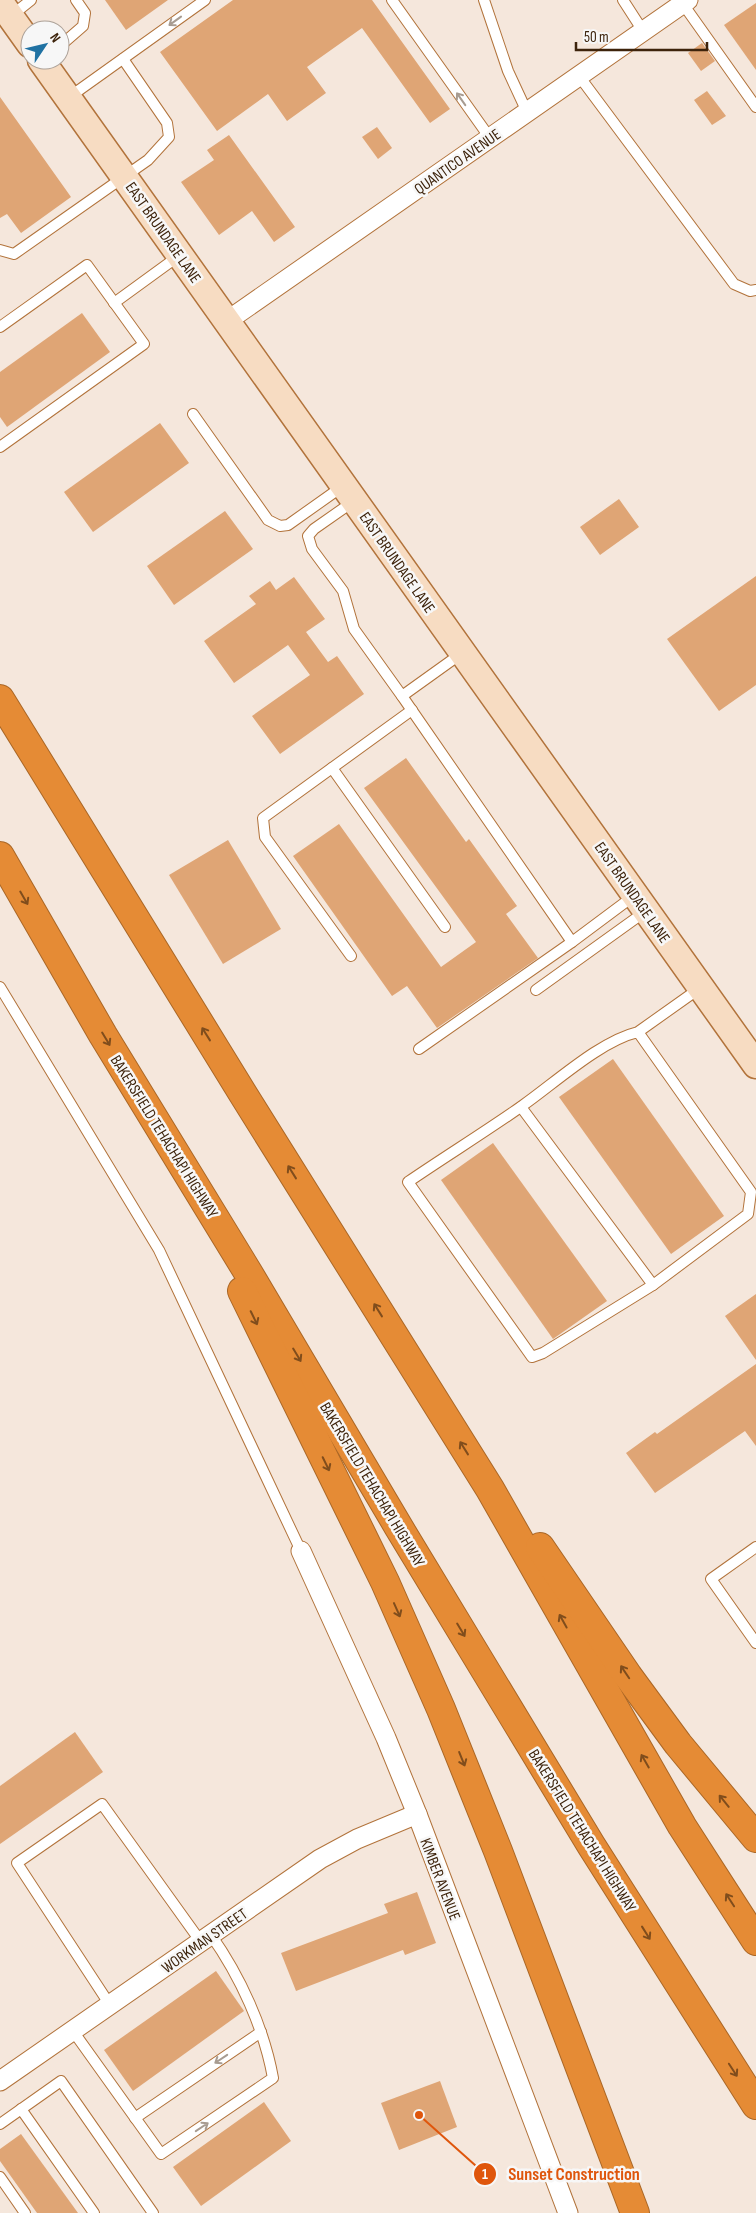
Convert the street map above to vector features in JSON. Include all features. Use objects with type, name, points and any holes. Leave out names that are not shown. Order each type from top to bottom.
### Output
[{"type":"highway","points":[[0,699],[242,1094],[490,1489],[682,1826],[756,1941]]},
{"type":"highway","name":"BAKERSFIELD TEHACHAPI HIGHWAY","points":[[0,856],[103,1035],[218,1223],[403,1535],[591,1846],[756,2105]]},
{"type":"highway","points":[[218,1223],[244,1298],[384,1582],[441,1709],[498,1851],[635,2213]]},
{"type":"highway","points":[[490,1489],[543,1550],[628,1676],[678,1744],[756,1838]]},
{"type":"main road","name":"EAST BRUNDAGE LANE","points":[[5,9],[20,27]]},
{"type":"main road","name":"EAST BRUNDAGE LANE","points":[[52,70],[68,98],[756,1065]]},
{"type":"street","name":"QUANTICO AVENUE","points":[[227,321],[685,2]]},
{"type":"street","name":"KIMBER AVENUE","points":[[301,1551],[386,1738],[417,1814],[568,2213]]},
{"type":"street","name":"WORKMAN STREET","points":[[0,2081],[320,1859],[357,1839],[417,1814]]},
{"type":"lane","points":[[5,9],[31,0]]},
{"type":"lane","points":[[70,35],[83,26],[85,13],[76,0]]},
{"type":"lane","points":[[68,98],[205,0]]},
{"type":"lane","points":[[392,0],[490,138]]},
{"type":"lane","points":[[484,0],[508,71],[528,112]]},
{"type":"lane","points":[[623,0],[643,31]]},
{"type":"lane","points":[[685,2],[756,107]]},
{"type":"lane","points":[[0,250],[14,254],[148,160],[169,137],[167,122],[123,59]]},
{"type":"lane","points":[[579,76],[734,284],[750,291],[756,290]]},
{"type":"lane","points":[[114,303],[180,255]]},
{"type":"lane","points":[[0,327],[87,265],[144,344],[0,447]]},
{"type":"lane","points":[[193,414],[268,520],[280,526],[288,525],[349,493]]},
{"type":"lane","points":[[349,493],[308,536],[309,544],[343,591],[354,629],[572,942]]},
{"type":"lane","points":[[402,696],[463,653]]},
{"type":"lane","points":[[352,956],[265,837],[263,818],[412,710]]},
{"type":"lane","points":[[332,768],[445,927]]},
{"type":"lane","points":[[419,1049],[572,942],[641,903]]},
{"type":"lane","points":[[536,990],[641,903]]},
{"type":"lane","points":[[0,987],[159,1250],[301,1551]]},
{"type":"lane","points":[[638,1032],[753,1190],[748,1214],[653,1285],[543,1353],[532,1357],[408,1182],[521,1107],[600,1050],[627,1034],[638,1032],[701,987]]},
{"type":"lane","points":[[521,1107],[653,1285]]},
{"type":"lane","points":[[756,1546],[711,1579],[756,1643]]},
{"type":"lane","points":[[73,2031],[161,2154],[273,2078],[261,2032],[228,1959],[206,1938],[102,1804],[16,1863],[110,2005]]},
{"type":"lane","points":[[136,2118],[261,2032]]},
{"type":"lane","points":[[0,2124],[61,2082],[153,2213]]},
{"type":"lane","points":[[21,2110],[94,2213]]},
{"type":"lane","points":[[0,2177],[25,2213]]},
{"type":"building","points":[[105,0],[168,0],[126,30]]},
{"type":"building","points":[[233,0],[372,0],[450,109],[430,123],[362,28],[307,67],[326,93],[287,121],[268,94],[217,131],[160,52]]},
{"type":"building","points":[[756,3],[756,70],[724,25]]},
{"type":"building","points":[[702,43],[715,61],[701,71],[688,53]]},
{"type":"building","points":[[707,91],[726,116],[712,125],[694,100]]},
{"type":"building","points":[[0,97],[71,197],[21,233],[7,214],[0,218]]},
{"type":"building","points":[[377,127],[392,148],[378,159],[362,137]]},
{"type":"building","points":[[229,135],[295,227],[274,242],[252,211],[219,235],[181,182],[214,160],[207,150]]},
{"type":"building","points":[[82,313],[110,352],[7,427],[0,417],[0,372]]},
{"type":"building","points":[[160,423],[189,463],[93,532],[64,492]]},
{"type":"building","points":[[619,499],[639,527],[600,555],[580,527]]},
{"type":"building","points":[[225,511],[253,549],[174,605],[147,566]]},
{"type":"building","points":[[756,576],[756,685],[719,711],[667,639]]},
{"type":"building","points":[[294,577],[325,619],[306,632],[328,662],[337,656],[364,694],[280,754],[252,716],[310,675],[288,645],[234,683],[204,641],[256,604],[249,596],[270,581],[276,590]]},
{"type":"building","points":[[406,758],[466,842],[469,839],[517,906],[506,914],[538,958],[437,1028],[407,986],[392,996],[293,856],[339,824],[441,967],[476,942],[364,788]]},
{"type":"building","points":[[228,840],[281,929],[223,964],[169,875]]},
{"type":"building","points":[[613,1059],[724,1216],[671,1254],[559,1097]]},
{"type":"building","points":[[493,1143],[607,1301],[553,1339],[441,1180]]},
{"type":"building","points":[[756,1294],[756,1360],[725,1316]]},
{"type":"building","points":[[756,1364],[756,1446],[745,1431],[655,1493],[626,1453],[655,1432],[657,1434]]},
{"type":"building","points":[[75,1732],[103,1772],[0,1844],[0,1786]]},
{"type":"building","points":[[417,1892],[436,1943],[405,1955],[403,1950],[296,1991],[281,1953],[388,1913],[384,1904]]},
{"type":"building","points":[[216,1971],[244,2011],[133,2091],[104,2050]]},
{"type":"building","points":[[440,2081],[457,2127],[399,2150],[381,2103]]},
{"type":"building","points":[[264,2102],[291,2141],[201,2206],[173,2167]]},
{"type":"building","points":[[21,2134],[78,2213],[37,2213],[0,2161],[0,2149]]},
{"type":"place","name":"Sunset Construction","points":[[419,2115]]}]
